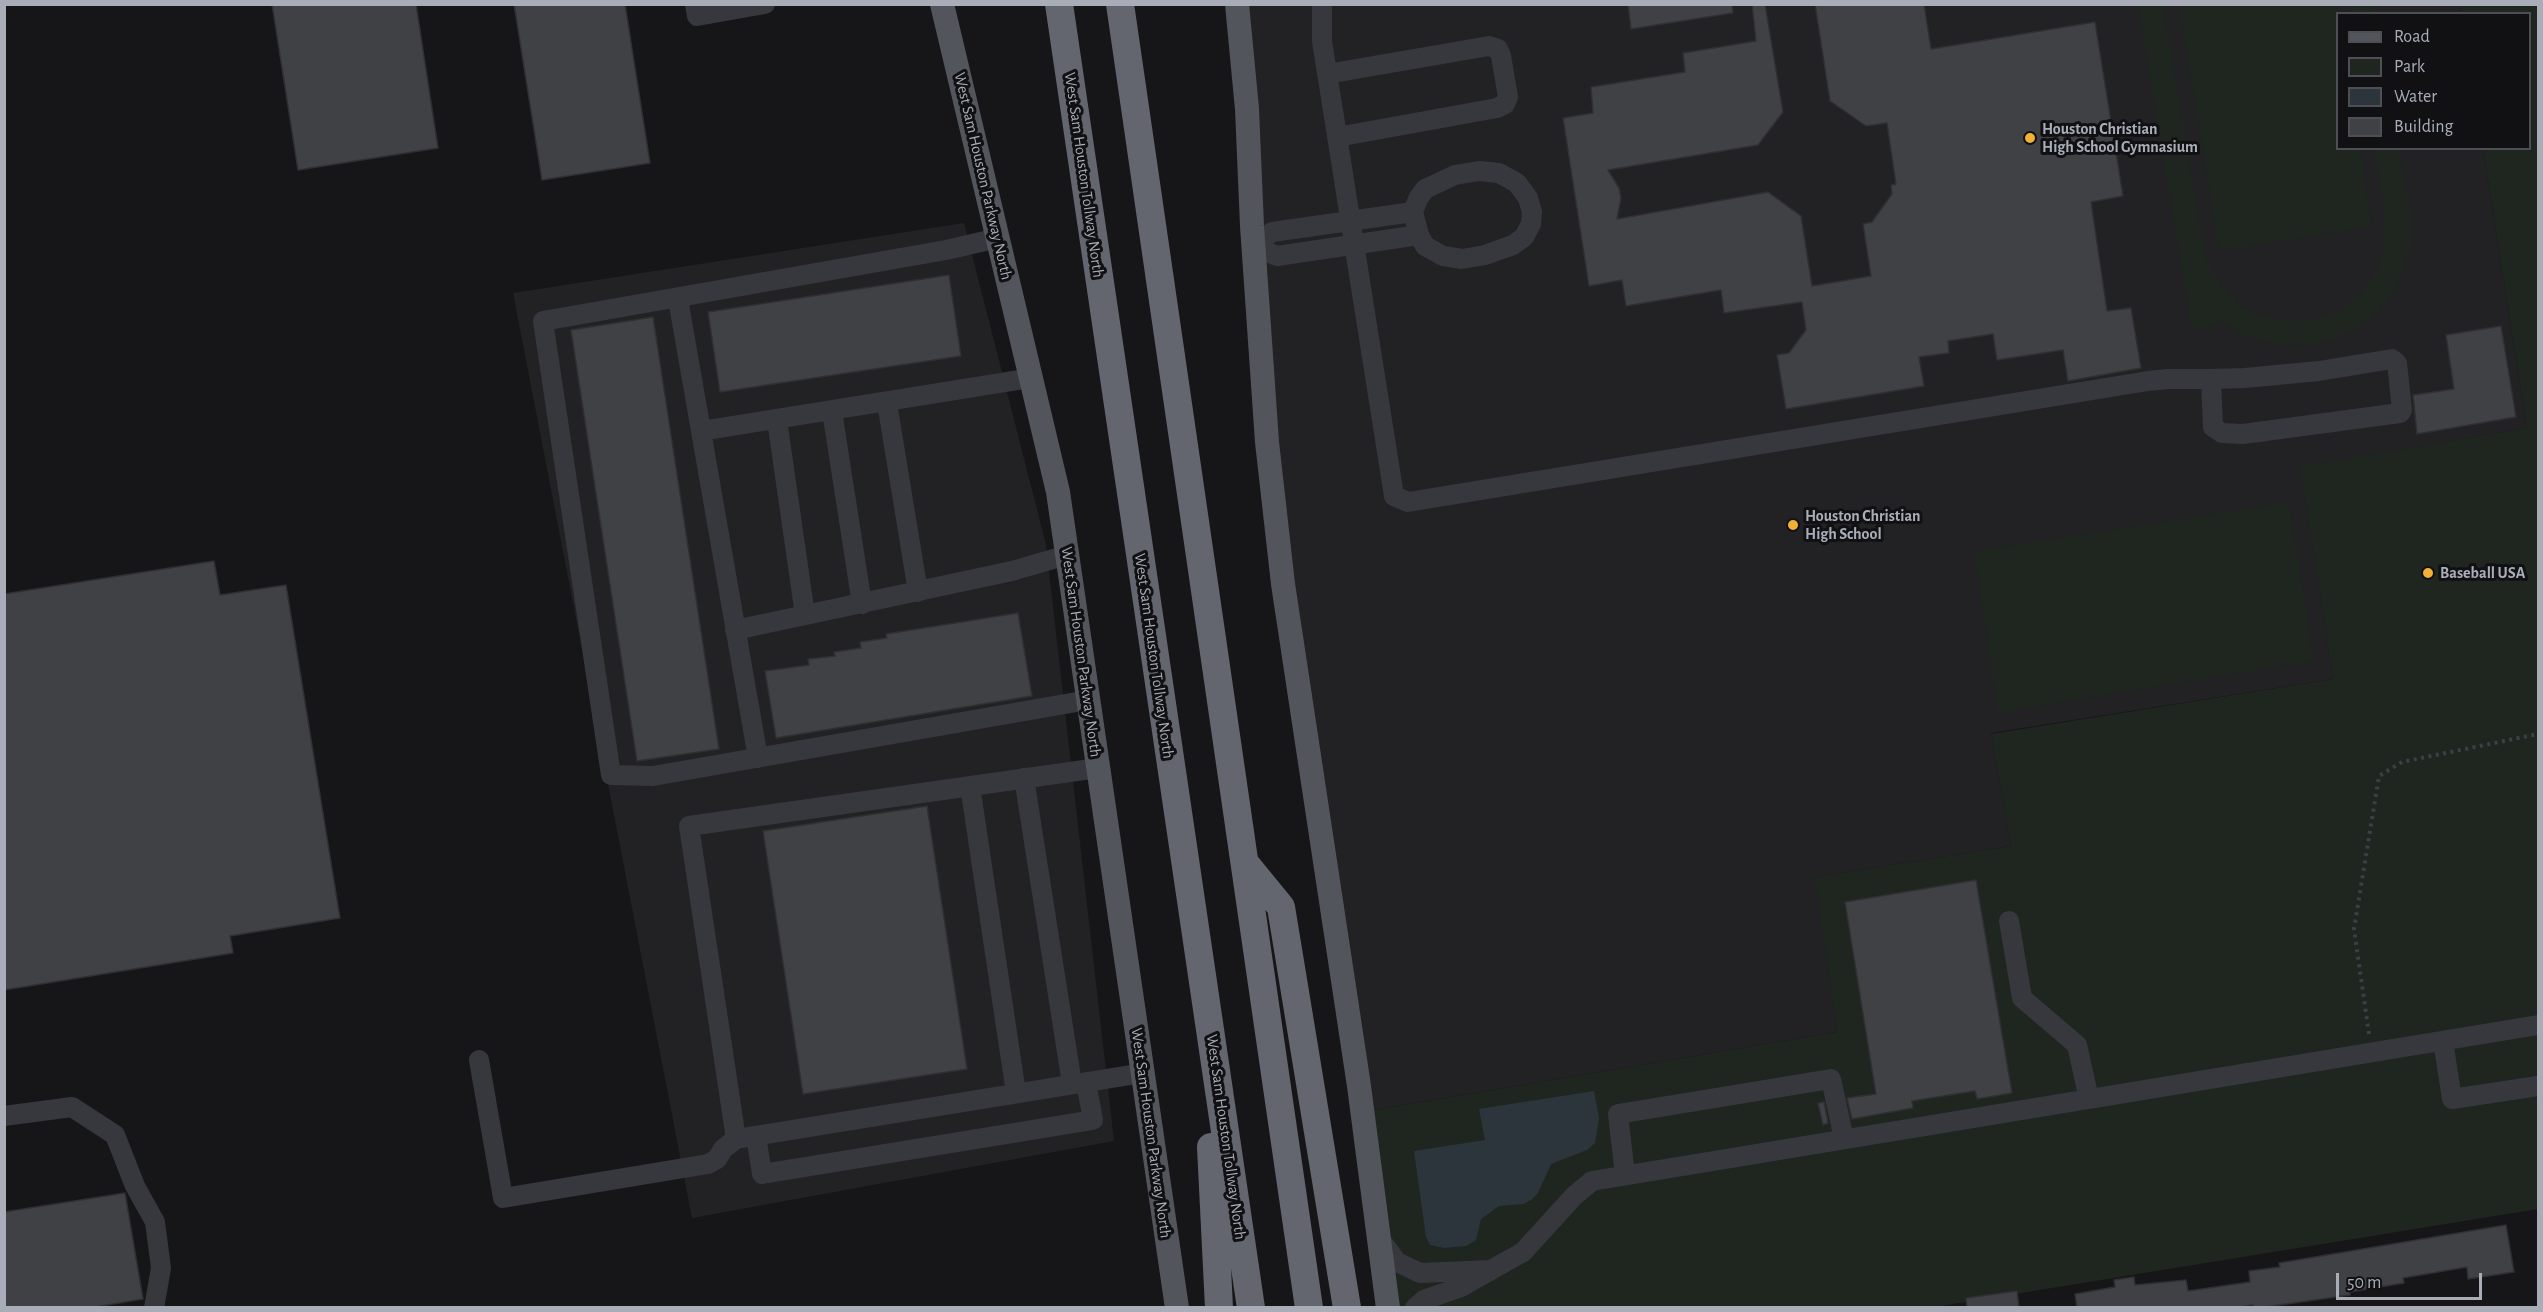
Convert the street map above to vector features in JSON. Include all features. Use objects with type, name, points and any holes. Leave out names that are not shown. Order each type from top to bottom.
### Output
[{"type":"highway","name":"West Sam Houston Tollway North","points":[[1059,4],[1251,1308]]},
{"type":"highway","points":[[1120,4],[1310,1308]]},
{"type":"highway","points":[[1245,862],[1281,908],[1347,1308]]},
{"type":"highway","points":[[1202,974],[1219,1308]]},
{"type":"main road","name":"West Sam Houston Parkway North","points":[[942,4],[1058,492],[1177,1308]]},
{"type":"main road","points":[[1237,4],[1247,109],[1253,246],[1268,442],[1283,584],[1359,1086],[1388,1308]]},
{"type":"lane","points":[[695,4],[698,16],[765,4]]},
{"type":"lane","points":[[1322,4],[1322,41],[1394,496],[1408,502],[2148,381],[2319,371],[2392,359],[2397,363],[2402,410],[2400,414],[2243,434],[2222,433],[2213,427],[2211,379]]},
{"type":"lane","points":[[1327,74],[1489,46],[1498,49],[1501,56],[1508,97],[1505,104],[1497,108],[1337,137]]},
{"type":"lane","points":[[1479,171],[1499,173],[1517,183],[1528,198],[1532,212],[1531,224],[1524,237],[1513,245],[1485,255],[1462,259],[1443,256],[1425,246],[1419,235],[1413,212],[1425,189],[1455,175],[1479,171]]},
{"type":"lane","points":[[1253,246],[1272,232],[1413,212]]},
{"type":"lane","points":[[1253,246],[1277,256],[1419,235]]},
{"type":"lane","points":[[998,238],[945,250],[678,299],[543,321],[611,775],[652,776],[1088,700]]},
{"type":"lane","points":[[678,299],[758,758]]},
{"type":"lane","points":[[701,431],[887,403],[1031,378]]},
{"type":"lane","points":[[887,403],[918,592]]},
{"type":"lane","points":[[832,411],[861,604]]},
{"type":"lane","points":[[777,420],[805,615]]},
{"type":"lane","points":[[735,630],[1012,571],[1067,555]]},
{"type":"lane","points":[[1024,778],[1079,1083],[1093,1120],[762,1174],[746,1138],[689,826],[1024,778],[1098,768]]},
{"type":"lane","points":[[970,786],[1016,1093]]},
{"type":"lane","points":[[2009,921],[2022,998],[2077,1045],[2089,1099]]},
{"type":"lane","points":[[1415,1308],[1424,1300],[1461,1287],[1523,1252],[1574,1196],[1592,1181],[2538,1025]]},
{"type":"lane","points":[[2443,1041],[2452,1100],[2538,1086]]},
{"type":"lane","points":[[479,1060],[503,1198],[708,1164],[717,1159],[723,1149],[746,1138],[1143,1073]]},
{"type":"lane","points":[[1625,1175],[1618,1114],[1665,1106],[1831,1079],[1844,1139]]},
{"type":"lane","points":[[4,1116],[72,1107],[115,1135],[135,1186],[155,1222],[161,1268],[154,1308]]},
{"type":"lane","points":[[1379,1238],[1397,1262],[1420,1273],[1445,1274],[1491,1270]]},
{"type":"path","points":[[2372,1053],[2354,929],[2379,776],[2402,762],[2538,734]]},
{"type":"shaded area","name":"Houston Christian High School","points":[[1237,5],[2460,5],[2461,12],[2336,12],[2336,150],[2483,150],[2527,428],[2301,467],[2333,679],[1991,733],[2011,846],[1816,877],[1837,1032],[1362,1112],[1283,584]]},
{"type":"shaded area","points":[[964,223],[1046,545],[1114,1141],[692,1218],[513,293]]},
{"type":"green space","points":[[2138,5],[2163,5],[2206,259],[2220,285],[2240,305],[2280,321],[2309,321],[2336,312],[2360,294],[2377,271],[2385,244],[2385,215],[2374,150],[2399,150],[2410,211],[2410,247],[2399,282],[2389,298],[2363,324],[2331,341],[2295,347],[2259,341],[2242,334],[2215,317],[2216,326],[2192,330]]},
{"type":"green space","points":[[2179,5],[2336,5],[2336,150],[2360,150],[2372,227],[2219,251]]},
{"type":"green space","points":[[2350,5],[2375,5],[2377,12],[2352,12]]},
{"type":"green space","name":"Baseball USA","points":[[2460,5],[2538,5],[2538,1209],[1935,1307],[1388,1307],[1362,1112],[1837,1032],[1815,877],[2011,846],[1991,734],[2333,679],[2300,466],[2527,428],[2483,150],[2531,150],[2531,12],[2461,12]]},
{"type":"green space","points":[[2289,502],[2314,661],[1998,713],[1974,551]]},
{"type":"water","points":[[1594,1091],[1599,1118],[1595,1143],[1587,1150],[1551,1164],[1538,1193],[1531,1200],[1523,1204],[1499,1206],[1481,1219],[1476,1240],[1466,1246],[1444,1248],[1430,1245],[1426,1237],[1414,1151],[1485,1140],[1479,1109]]},
{"type":"building","points":[[272,4],[416,4],[438,148],[298,170]]},
{"type":"building","points":[[514,4],[625,4],[650,163],[542,180]]},
{"type":"building","points":[[1628,4],[1732,4],[1733,13],[1631,29]]},
{"type":"building","points":[[1752,4],[1765,4],[1783,112],[1758,145],[1608,170],[1619,188],[1621,198],[1617,219],[1768,192],[1801,216],[1812,286],[1871,276],[1863,224],[1872,222],[1892,194],[1891,185],[1896,184],[1887,123],[1866,126],[1830,101],[1815,4],[1924,4],[1931,49],[2095,22],[2123,196],[2091,202],[2107,311],[2131,308],[2141,368],[2068,381],[2063,350],[1997,360],[1993,334],[1948,341],[1949,353],[1919,357],[1924,386],[1786,409],[1777,355],[1789,353],[1806,330],[1802,302],[1724,313],[1721,290],[1626,306],[1622,280],[1589,286],[1563,118],[1593,113],[1591,87],[1685,72],[1683,53],[1756,41]]},
{"type":"building","points":[[949,275],[961,356],[720,392],[708,312]]},
{"type":"building","points":[[653,317],[719,749],[637,761],[571,330]]},
{"type":"building","points":[[2501,326],[2516,417],[2417,434],[2413,395],[2454,389],[2446,335]]},
{"type":"building","points":[[214,561],[220,595],[286,585],[340,918],[230,936],[233,953],[4,990],[4,594]]},
{"type":"building","points":[[1018,613],[1032,696],[776,738],[765,671],[809,665],[808,659],[835,656],[834,652],[861,648],[860,642],[887,638],[886,634]]},
{"type":"building","points":[[927,806],[967,1069],[803,1094],[763,831]]},
{"type":"building","points":[[1976,880],[2012,1093],[1977,1099],[1975,1091],[1912,1101],[1913,1108],[1852,1119],[1847,1098],[1876,1094],[1845,902]]},
{"type":"building","points":[[1824,1102],[1828,1123],[1823,1125],[1818,1103]]},
{"type":"building","points":[[125,1193],[143,1299],[90,1308],[4,1308],[4,1212]]},
{"type":"building","points":[[2506,1225],[2514,1272],[2468,1279],[2467,1267],[2403,1278],[2404,1283],[2350,1292],[2350,1295],[2259,1308],[2253,1308],[2253,1305],[2235,1308],[2077,1308],[2075,1294],[2115,1287],[2114,1280],[2134,1277],[2135,1285],[2186,1280],[2188,1291],[2250,1282],[2249,1271],[2280,1267],[2279,1263]]},
{"type":"building","points":[[2017,1291],[2019,1308],[1967,1308],[1966,1298]]},
{"type":"place","name":"Houston Christian High School Gymnasium","points":[[2030,138]]},
{"type":"place","name":"Houston Christian High School","points":[[1793,525]]},
{"type":"place","name":"Baseball USA","points":[[2428,573]]}]
